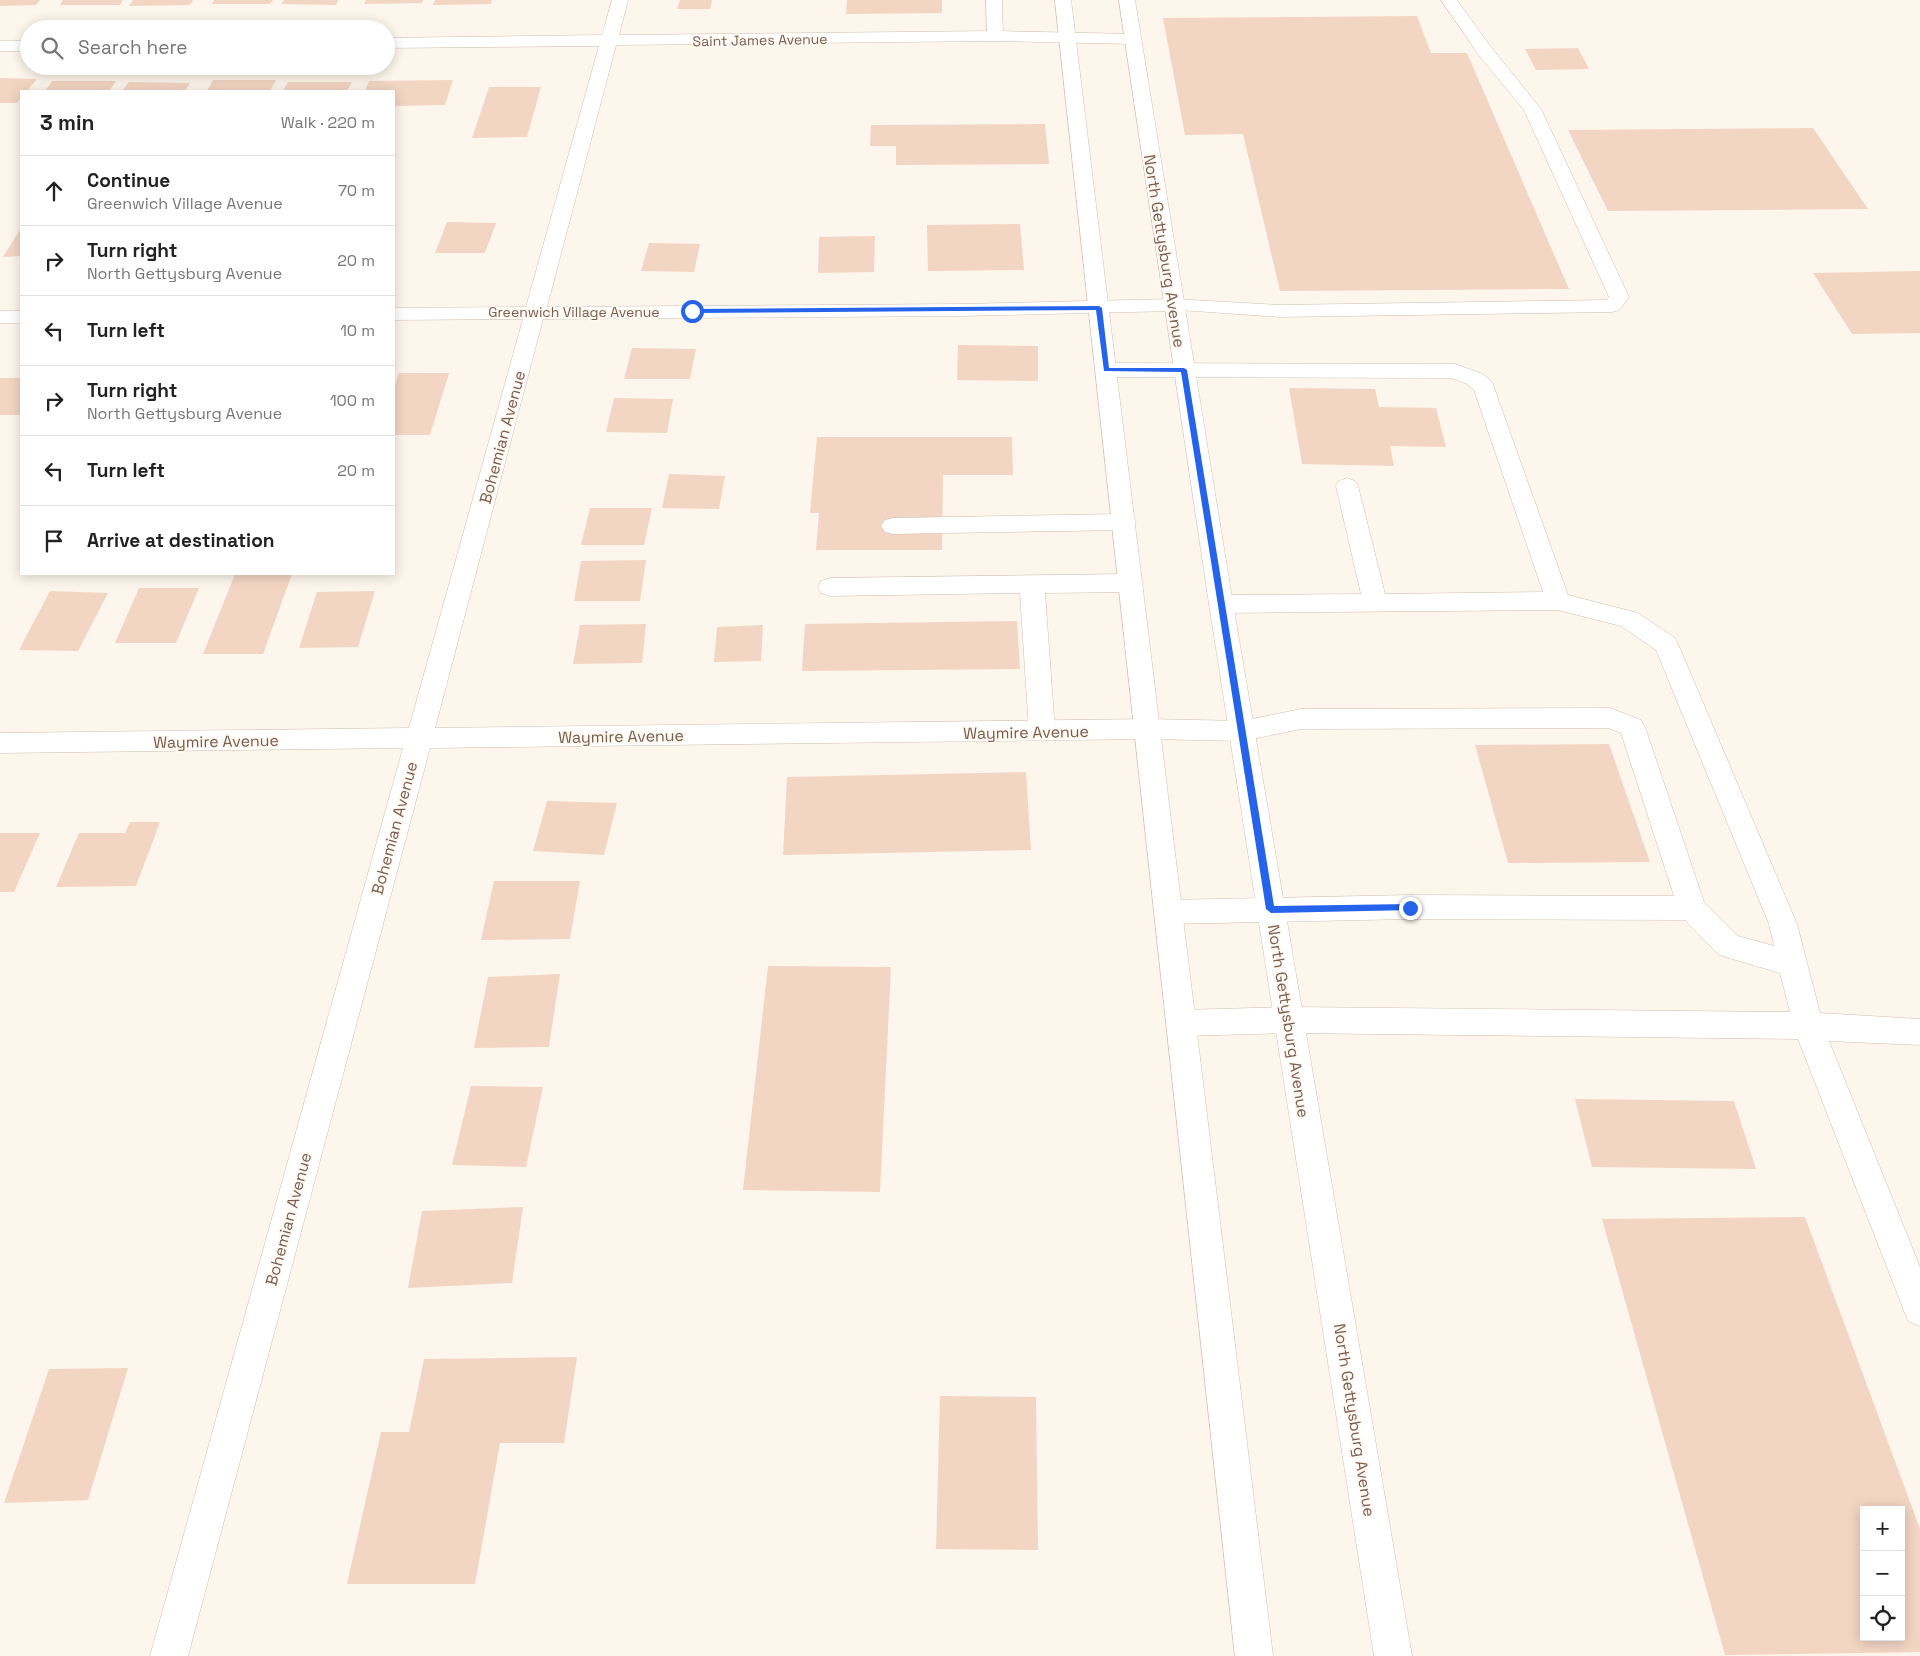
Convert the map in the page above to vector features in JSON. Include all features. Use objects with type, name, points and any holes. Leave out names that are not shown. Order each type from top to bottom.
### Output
[{"type":"street","name":"Bohemian Avenue","points":[[169,1656],[537,312],[620,0]]},
{"type":"street","points":[[994,0],[995,36]]},
{"type":"street","points":[[1063,0],[1254,1656]]},
{"type":"street","name":"North Gettysburg Avenue","points":[[1127,0],[1221,604],[1393,1656]]},
{"type":"street","name":"Greenwich Village Avenue","points":[[395,314],[1099,308],[1173,305],[1280,311],[1612,306],[1619,297],[1532,109],[1484,50],[1449,0]]},
{"type":"street","name":"Saint James Avenue","points":[[395,43],[609,42],[995,36],[1067,36],[1133,39]]},
{"type":"street","points":[[0,46],[20,46]]},
{"type":"street","points":[[0,317],[20,317]]},
{"type":"street","points":[[1106,370],[1455,371],[1475,379],[1484,387],[1558,601]]},
{"type":"street","points":[[1347,486],[1375,603]]},
{"type":"street","points":[[893,526],[1124,522]]},
{"type":"street","points":[[830,587],[1131,583]]},
{"type":"street","points":[[1032,584],[1042,732]]},
{"type":"street","points":[[1221,604],[1558,601],[1629,619],[1666,644],[1782,924],[1808,1026],[1920,1309]]},
{"type":"street","name":"Waymire Avenue","points":[[0,743],[1042,732],[1148,729],[1242,731],[1301,719],[1610,718],[1632,727],[1692,908]]},
{"type":"street","points":[[1169,912],[1271,909],[1692,908],[1729,946],[1793,964]]},
{"type":"street","points":[[1182,1023],[1289,1020],[1808,1026],[1920,1032]]},
{"type":"building","points":[[0,0],[40,0],[36,5],[0,6]]},
{"type":"building","points":[[63,0],[123,0],[120,5],[60,5]]},
{"type":"building","points":[[133,0],[193,0],[190,5],[129,6]]},
{"type":"building","points":[[214,0],[273,0],[270,4],[212,4]]},
{"type":"building","points":[[284,0],[338,0],[336,5],[281,4]]},
{"type":"building","points":[[366,0],[423,0],[422,3],[364,4]]},
{"type":"building","points":[[435,0],[492,0],[491,4],[433,5]]},
{"type":"building","points":[[680,0],[712,0],[710,9],[677,9]]},
{"type":"building","points":[[847,0],[942,0],[942,13],[846,14]]},
{"type":"building","points":[[1417,16],[1431,53],[1467,53],[1569,289],[1280,291],[1243,134],[1185,135],[1163,18]]},
{"type":"building","points":[[1578,48],[1589,69],[1536,70],[1525,49]]},
{"type":"building","points":[[0,78],[37,79],[28,90],[20,90],[20,99],[17,103],[0,103]]},
{"type":"building","points":[[213,80],[276,80],[271,90],[208,90]]},
{"type":"building","points":[[453,80],[445,105],[395,106],[395,90],[365,90],[369,81]]},
{"type":"building","points":[[52,81],[116,81],[110,90],[46,90]]},
{"type":"building","points":[[129,82],[190,83],[186,90],[123,90]]},
{"type":"building","points":[[288,82],[352,82],[348,90],[284,90]]},
{"type":"building","points":[[489,87],[541,87],[527,137],[472,138]]},
{"type":"building","points":[[1045,124],[1049,164],[896,165],[896,146],[870,146],[871,125]]},
{"type":"building","points":[[1813,128],[1868,209],[1608,211],[1568,130]]},
{"type":"building","points":[[447,222],[496,223],[485,253],[435,253]]},
{"type":"building","points":[[1020,224],[1024,270],[928,271],[927,225]]},
{"type":"building","points":[[20,230],[20,256],[3,257]]},
{"type":"building","points":[[875,236],[874,272],[818,273],[819,237]]},
{"type":"building","points":[[649,243],[700,244],[694,272],[641,271]]},
{"type":"building","points":[[1920,271],[1920,333],[1852,334],[1813,273]]},
{"type":"building","points":[[958,345],[1038,346],[1038,381],[957,380]]},
{"type":"building","points":[[632,348],[696,349],[690,379],[624,379]]},
{"type":"building","points":[[399,373],[449,373],[430,435],[395,435],[395,385]]},
{"type":"building","points":[[0,378],[20,378],[20,415],[0,415]]},
{"type":"building","points":[[1289,388],[1375,389],[1379,407],[1436,408],[1446,447],[1390,446],[1394,466],[1302,464]]},
{"type":"building","points":[[614,398],[673,399],[667,433],[606,432]]},
{"type":"building","points":[[817,437],[1012,437],[1013,475],[943,475],[942,550],[816,550],[819,513],[810,513]]},
{"type":"building","points":[[669,474],[725,476],[719,509],[662,508]]},
{"type":"building","points":[[590,508],[652,508],[644,545],[581,545]]},
{"type":"building","points":[[646,560],[640,601],[574,601],[581,561]]},
{"type":"building","points":[[235,575],[292,575],[263,654],[203,654]]},
{"type":"building","points":[[139,588],[199,588],[176,643],[115,643]]},
{"type":"building","points":[[50,591],[108,593],[78,651],[19,650]]},
{"type":"building","points":[[375,591],[358,647],[299,648],[317,592]]},
{"type":"building","points":[[1017,621],[1020,669],[802,671],[805,624]]},
{"type":"building","points":[[646,624],[642,663],[573,664],[580,625]]},
{"type":"building","points":[[763,625],[761,661],[714,662],[717,627]]},
{"type":"building","points":[[1609,744],[1650,862],[1508,863],[1475,745]]},
{"type":"building","points":[[1026,772],[1031,850],[783,855],[787,777]]},
{"type":"building","points":[[547,801],[617,803],[604,855],[533,851]]},
{"type":"building","points":[[130,822],[160,822],[136,886],[56,887],[79,833],[125,833]]},
{"type":"building","points":[[0,833],[40,833],[14,892],[0,892]]},
{"type":"building","points":[[494,881],[580,881],[570,939],[481,940]]},
{"type":"building","points":[[768,966],[891,967],[880,1192],[743,1190]]},
{"type":"building","points":[[560,974],[549,1047],[474,1048],[488,977]]},
{"type":"building","points":[[471,1086],[543,1087],[526,1167],[452,1165]]},
{"type":"building","points":[[1575,1099],[1734,1101],[1756,1169],[1592,1167]]},
{"type":"building","points":[[523,1207],[512,1283],[408,1288],[422,1211]]},
{"type":"building","points":[[1805,1217],[1920,1529],[1920,1652],[1725,1655],[1602,1219]]},
{"type":"building","points":[[577,1357],[564,1443],[500,1443],[475,1584],[347,1584],[381,1432],[409,1432],[424,1359]]},
{"type":"building","points":[[128,1368],[88,1500],[4,1503],[49,1369]]},
{"type":"building","points":[[940,1396],[1036,1397],[1038,1550],[936,1549]]},
{"type":"route","points":[[692,311],[1099,308],[1106,370],[1184,370],[1271,909],[1410,908]]}]
